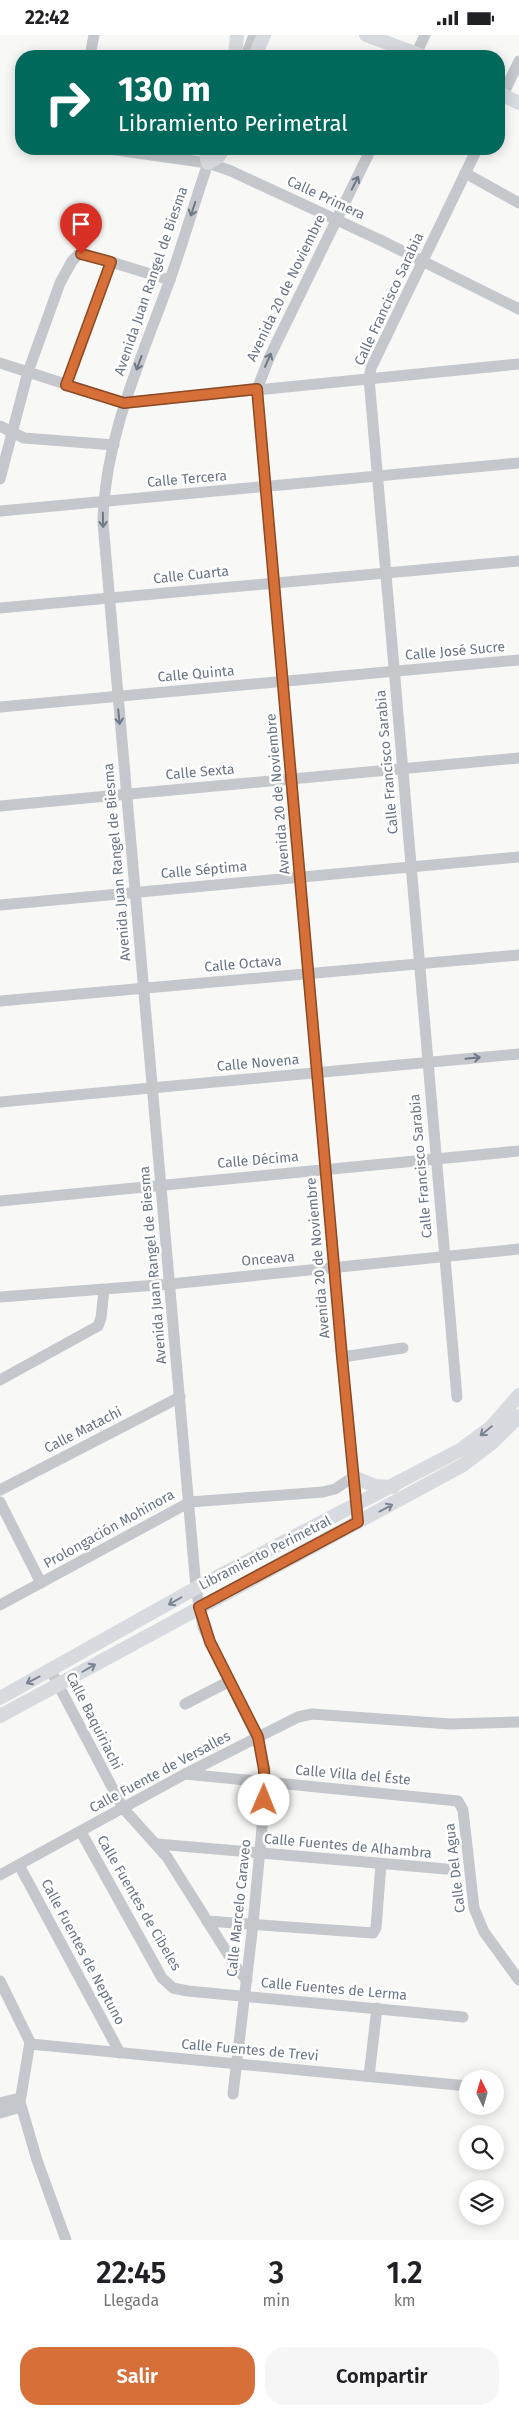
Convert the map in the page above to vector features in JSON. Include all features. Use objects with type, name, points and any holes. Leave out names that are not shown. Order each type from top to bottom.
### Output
[{"type":"main road","points":[[235,50],[237,35]]},
{"type":"main road","points":[[258,50],[264,35]]},
{"type":"main road","points":[[366,35],[405,50]]},
{"type":"main road","points":[[505,99],[519,103]]},
{"type":"main road","points":[[206,155],[208,163],[219,155]]},
{"type":"main road","name":"Libramiento Perimetral","points":[[0,1698],[196,1588],[394,1487],[455,1453],[477,1438],[503,1416],[519,1395]]},
{"type":"main road","name":"Libramiento Perimetral","points":[[0,1716],[469,1461],[503,1434],[519,1416]]},
{"type":"main road","points":[[353,1477],[375,1486],[394,1487]]},
{"type":"street","points":[[91,50],[94,35]]},
{"type":"street","points":[[248,50],[254,35]]},
{"type":"street","points":[[420,50],[425,35]]},
{"type":"street","points":[[505,88],[519,61]]},
{"type":"street","name":"Calle Primera","points":[[151,155],[208,163],[231,171],[336,219],[519,309]]},
{"type":"street","name":"Avenida Juan Rangel de Biesma","points":[[196,1588],[190,1502],[117,697],[103,502],[124,403],[170,280],[211,155]]},
{"type":"street","name":"Avenida 20 de Noviembre","points":[[358,1522],[257,389],[270,356],[368,155]]},
{"type":"street","name":"Calle Francisco Sarabia","points":[[458,1397],[427,1063],[369,378],[371,368],[474,155]]},
{"type":"street","points":[[465,173],[519,203]]},
{"type":"street","points":[[0,479],[3,451],[12,433],[28,372],[60,283],[72,261],[83,254],[170,280]]},
{"type":"street","points":[[66,385],[111,262]]},
{"type":"street","points":[[0,363],[124,403],[519,364]]},
{"type":"street","points":[[0,427],[12,433],[42,440],[114,445]]},
{"type":"street","name":"Calle Tercera","points":[[0,511],[519,463]]},
{"type":"street","name":"Calle Cuarta","points":[[0,608],[519,561]]},
{"type":"street","name":"Calle José Sucre","points":[[394,671],[519,660]]},
{"type":"street","name":"Calle Quinta","points":[[0,707],[394,671]]},
{"type":"street","name":"Calle Sexta","points":[[0,806],[519,758]]},
{"type":"street","name":"Calle Séptima","points":[[0,905],[135,891],[519,857]]},
{"type":"street","name":"Calle Octava","points":[[0,1001],[519,955]]},
{"type":"street","name":"Calle Novena","points":[[0,1102],[519,1054]]},
{"type":"street","name":"Calle Décima","points":[[0,1201],[160,1184],[519,1151]]},
{"type":"street","name":"Onceava","points":[[0,1297],[170,1284],[519,1249]]},
{"type":"street","points":[[0,1380],[98,1326],[101,1318],[104,1290]]},
{"type":"street","points":[[342,1357],[403,1348]]},
{"type":"street","name":"Calle Matachi","points":[[0,1490],[180,1397]]},
{"type":"street","name":"Prolongación Mohinora","points":[[0,1605],[190,1502],[323,1492],[335,1489],[353,1477]]},
{"type":"street","points":[[0,1502],[41,1583]]},
{"type":"street","name":"Calle Marcelo Caraveo","points":[[196,1588],[203,1627],[258,1737],[265,1782],[246,1995],[233,2094]]},
{"type":"street","name":"Calle Baquiriachi","points":[[51,1671],[122,1807],[158,1844],[238,1970],[247,1980]]},
{"type":"street","points":[[185,1704],[230,1681]]},
{"type":"street","name":"Calle Fuente de Versalles","points":[[0,1875],[81,1832],[122,1807],[298,1717],[312,1714],[450,1724],[519,1722]]},
{"type":"street","name":"Calle Villa del Éste","points":[[185,1774],[458,1801]]},
{"type":"street","name":"Calle Del Agua","points":[[458,1801],[464,1810],[474,1908],[477,1919],[519,1980]]},
{"type":"street","name":"Calle Fuentes de Cibeles","points":[[81,1832],[162,1978],[173,1987]]},
{"type":"street","name":"Calle Fuentes de Alhambra","points":[[158,1844],[446,1869]]},
{"type":"street","points":[[207,1921],[370,1934],[375,1931],[381,1863]]},
{"type":"street","name":"Calle Fuentes de Neptuno","points":[[19,1865],[120,2053]]},
{"type":"street","points":[[0,1981],[30,2044],[21,2102],[66,2240]]},
{"type":"street","name":"Calle Fuentes de Lerma","points":[[173,1987],[188,1991],[377,2007],[463,2017]]},
{"type":"street","points":[[369,2076],[377,2007]]},
{"type":"street","name":"Calle Fuentes de Trevi","points":[[30,2044],[459,2085]]},
{"type":"street","points":[[0,2103],[21,2102]]},
{"type":"street","points":[[0,2113],[21,2102]]},
{"type":"route","points":[[81,254],[111,262],[66,385],[119,403],[257,389],[358,1522],[199,1607],[203,1627],[258,1737],[264,1770],[264,1800]]}]
